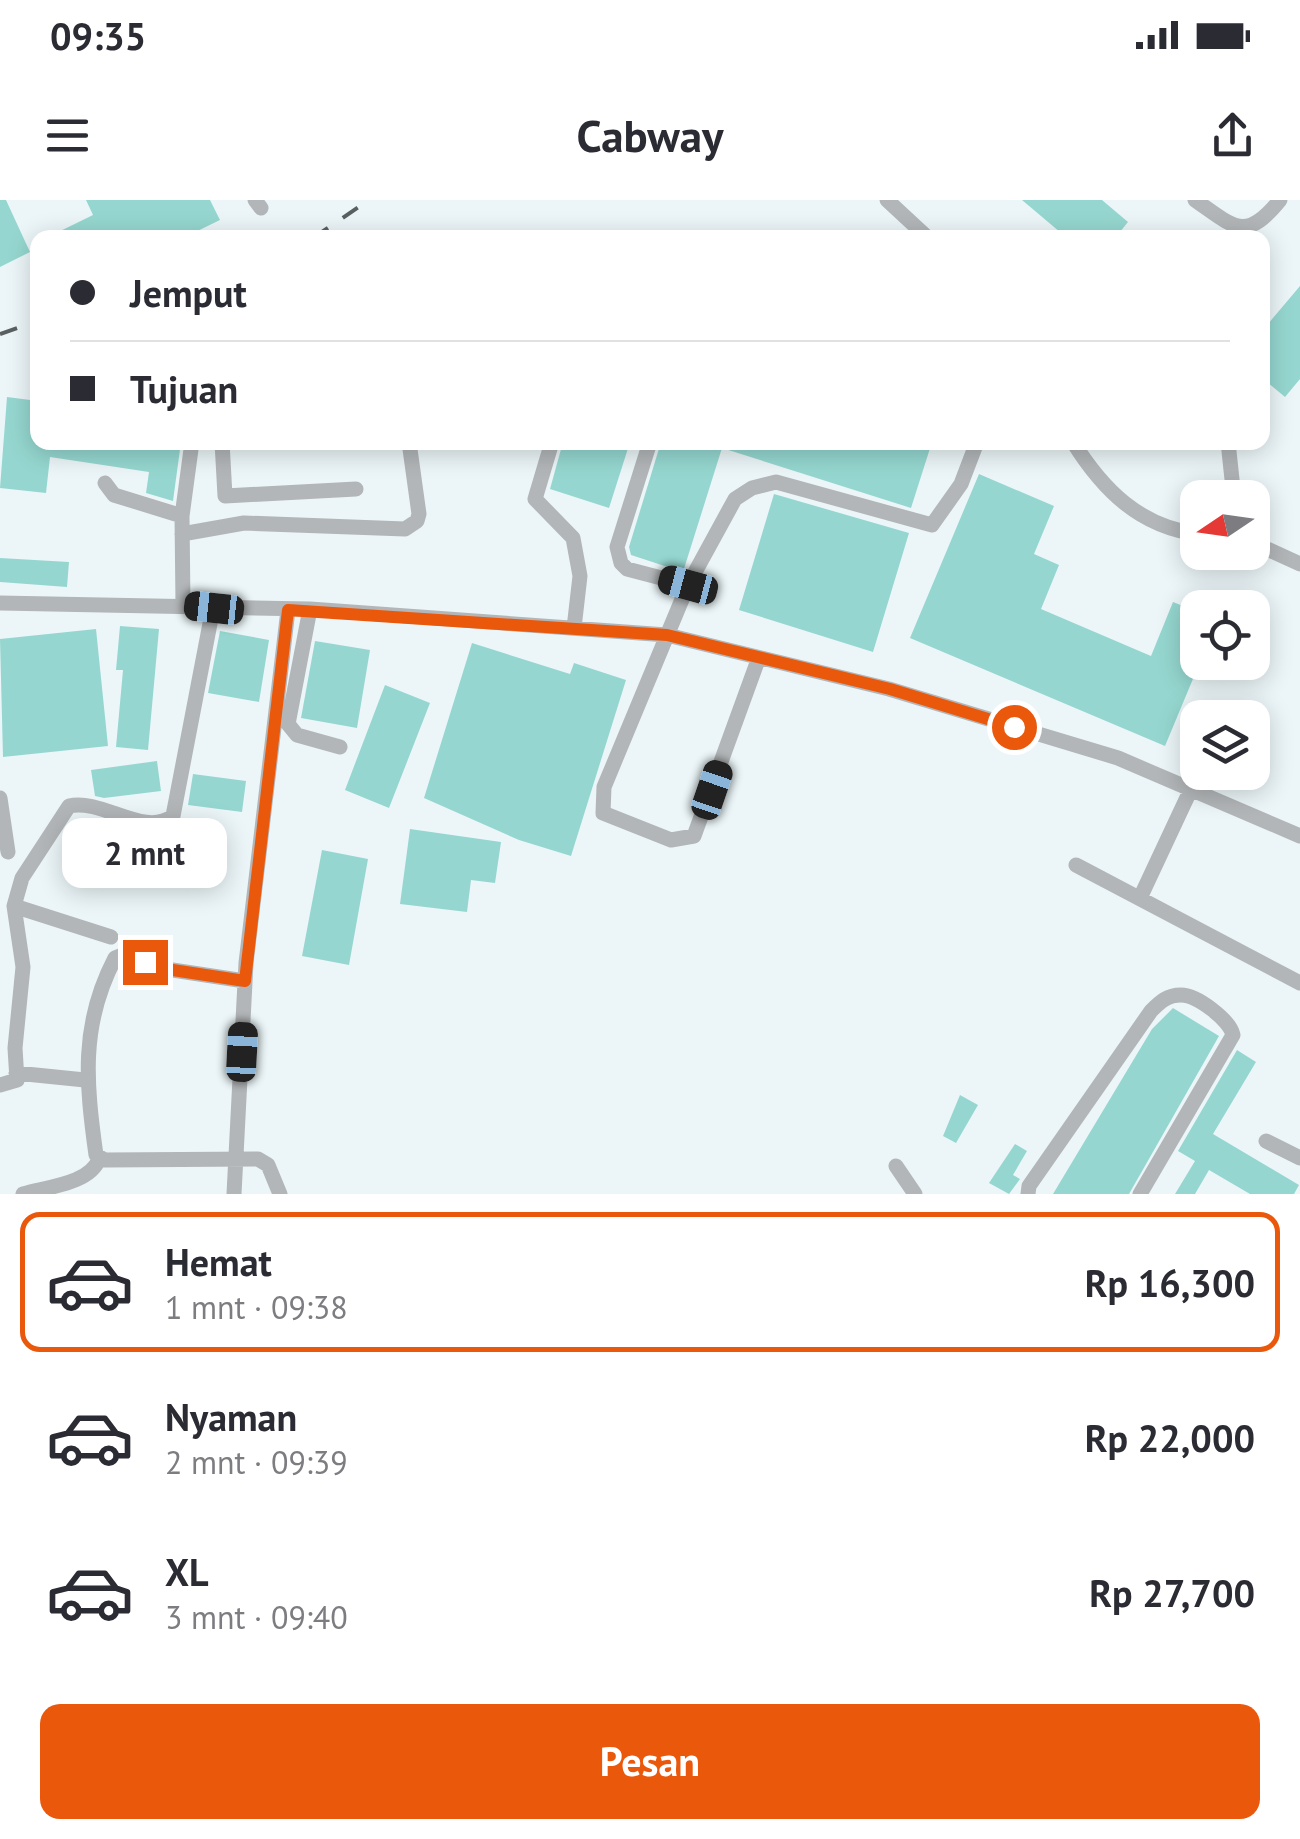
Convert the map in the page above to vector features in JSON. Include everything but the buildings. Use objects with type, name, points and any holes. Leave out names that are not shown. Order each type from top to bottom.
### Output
[{"type":"street","points":[[887,200],[919,230]]},
{"type":"street","points":[[1195,200],[1232,226],[1244,229],[1258,224],[1280,200]]},
{"type":"street","points":[[183,605],[182,516],[191,450]]},
{"type":"street","points":[[222,450],[225,496],[356,489]]},
{"type":"street","points":[[182,534],[244,523],[405,529],[417,521],[419,514],[410,450]]},
{"type":"street","points":[[550,450],[535,499],[574,538],[580,576],[574,628]]},
{"type":"street","points":[[647,450],[617,547],[621,564],[688,585]]},
{"type":"street","points":[[758,660],[699,827],[688,839],[670,840],[603,812],[604,787],[688,585],[736,499],[752,488],[776,482],[932,525],[961,484],[975,450]]},
{"type":"street","points":[[1079,450],[1094,476],[1116,500],[1148,519],[1180,529]]},
{"type":"street","points":[[1229,450],[1232,480]]},
{"type":"street","points":[[104,483],[114,495],[182,516]]},
{"type":"street","points":[[1270,550],[1300,564]]},
{"type":"street","points":[[0,603],[310,609],[667,635],[890,689],[1118,758],[1180,784]]},
{"type":"street","points":[[0,1085],[14,1083],[16,1073],[7,1049],[23,967],[14,906],[22,878],[69,806],[82,803],[146,822],[164,823],[173,816],[214,608]]},
{"type":"street","points":[[310,609],[288,724],[297,735],[340,747]]},
{"type":"street","points":[[234,1194],[245,981],[288,610]]},
{"type":"street","points":[[1140,898],[1191,790]]},
{"type":"street","points":[[1193,790],[1300,836]]},
{"type":"street","points":[[0,798],[8,852]]},
{"type":"street","points":[[1076,865],[1300,983]]},
{"type":"street","points":[[14,906],[111,937]]},
{"type":"street","points":[[23,1194],[82,1178],[96,1168],[99,1160],[85,1080],[98,998],[118,955],[166,969],[245,981]]},
{"type":"street","points":[[1028,1194],[1029,1186],[1151,1010],[1166,998],[1188,996],[1229,1024],[1233,1035],[1140,1194]]},
{"type":"street","points":[[16,1073],[85,1080]]},
{"type":"street","points":[[1266,1140],[1300,1158]]},
{"type":"street","points":[[99,1160],[258,1159],[268,1165],[280,1194]]},
{"type":"street","points":[[896,1166],[915,1194]]},
{"type":"railway","points":[[325,230],[369,200]]},
{"type":"railway","points":[[0,334],[30,324]]},
{"type":"route","points":[[145,962],[245,981],[288,610],[458,618],[667,635],[890,689],[1014,727]]}]
